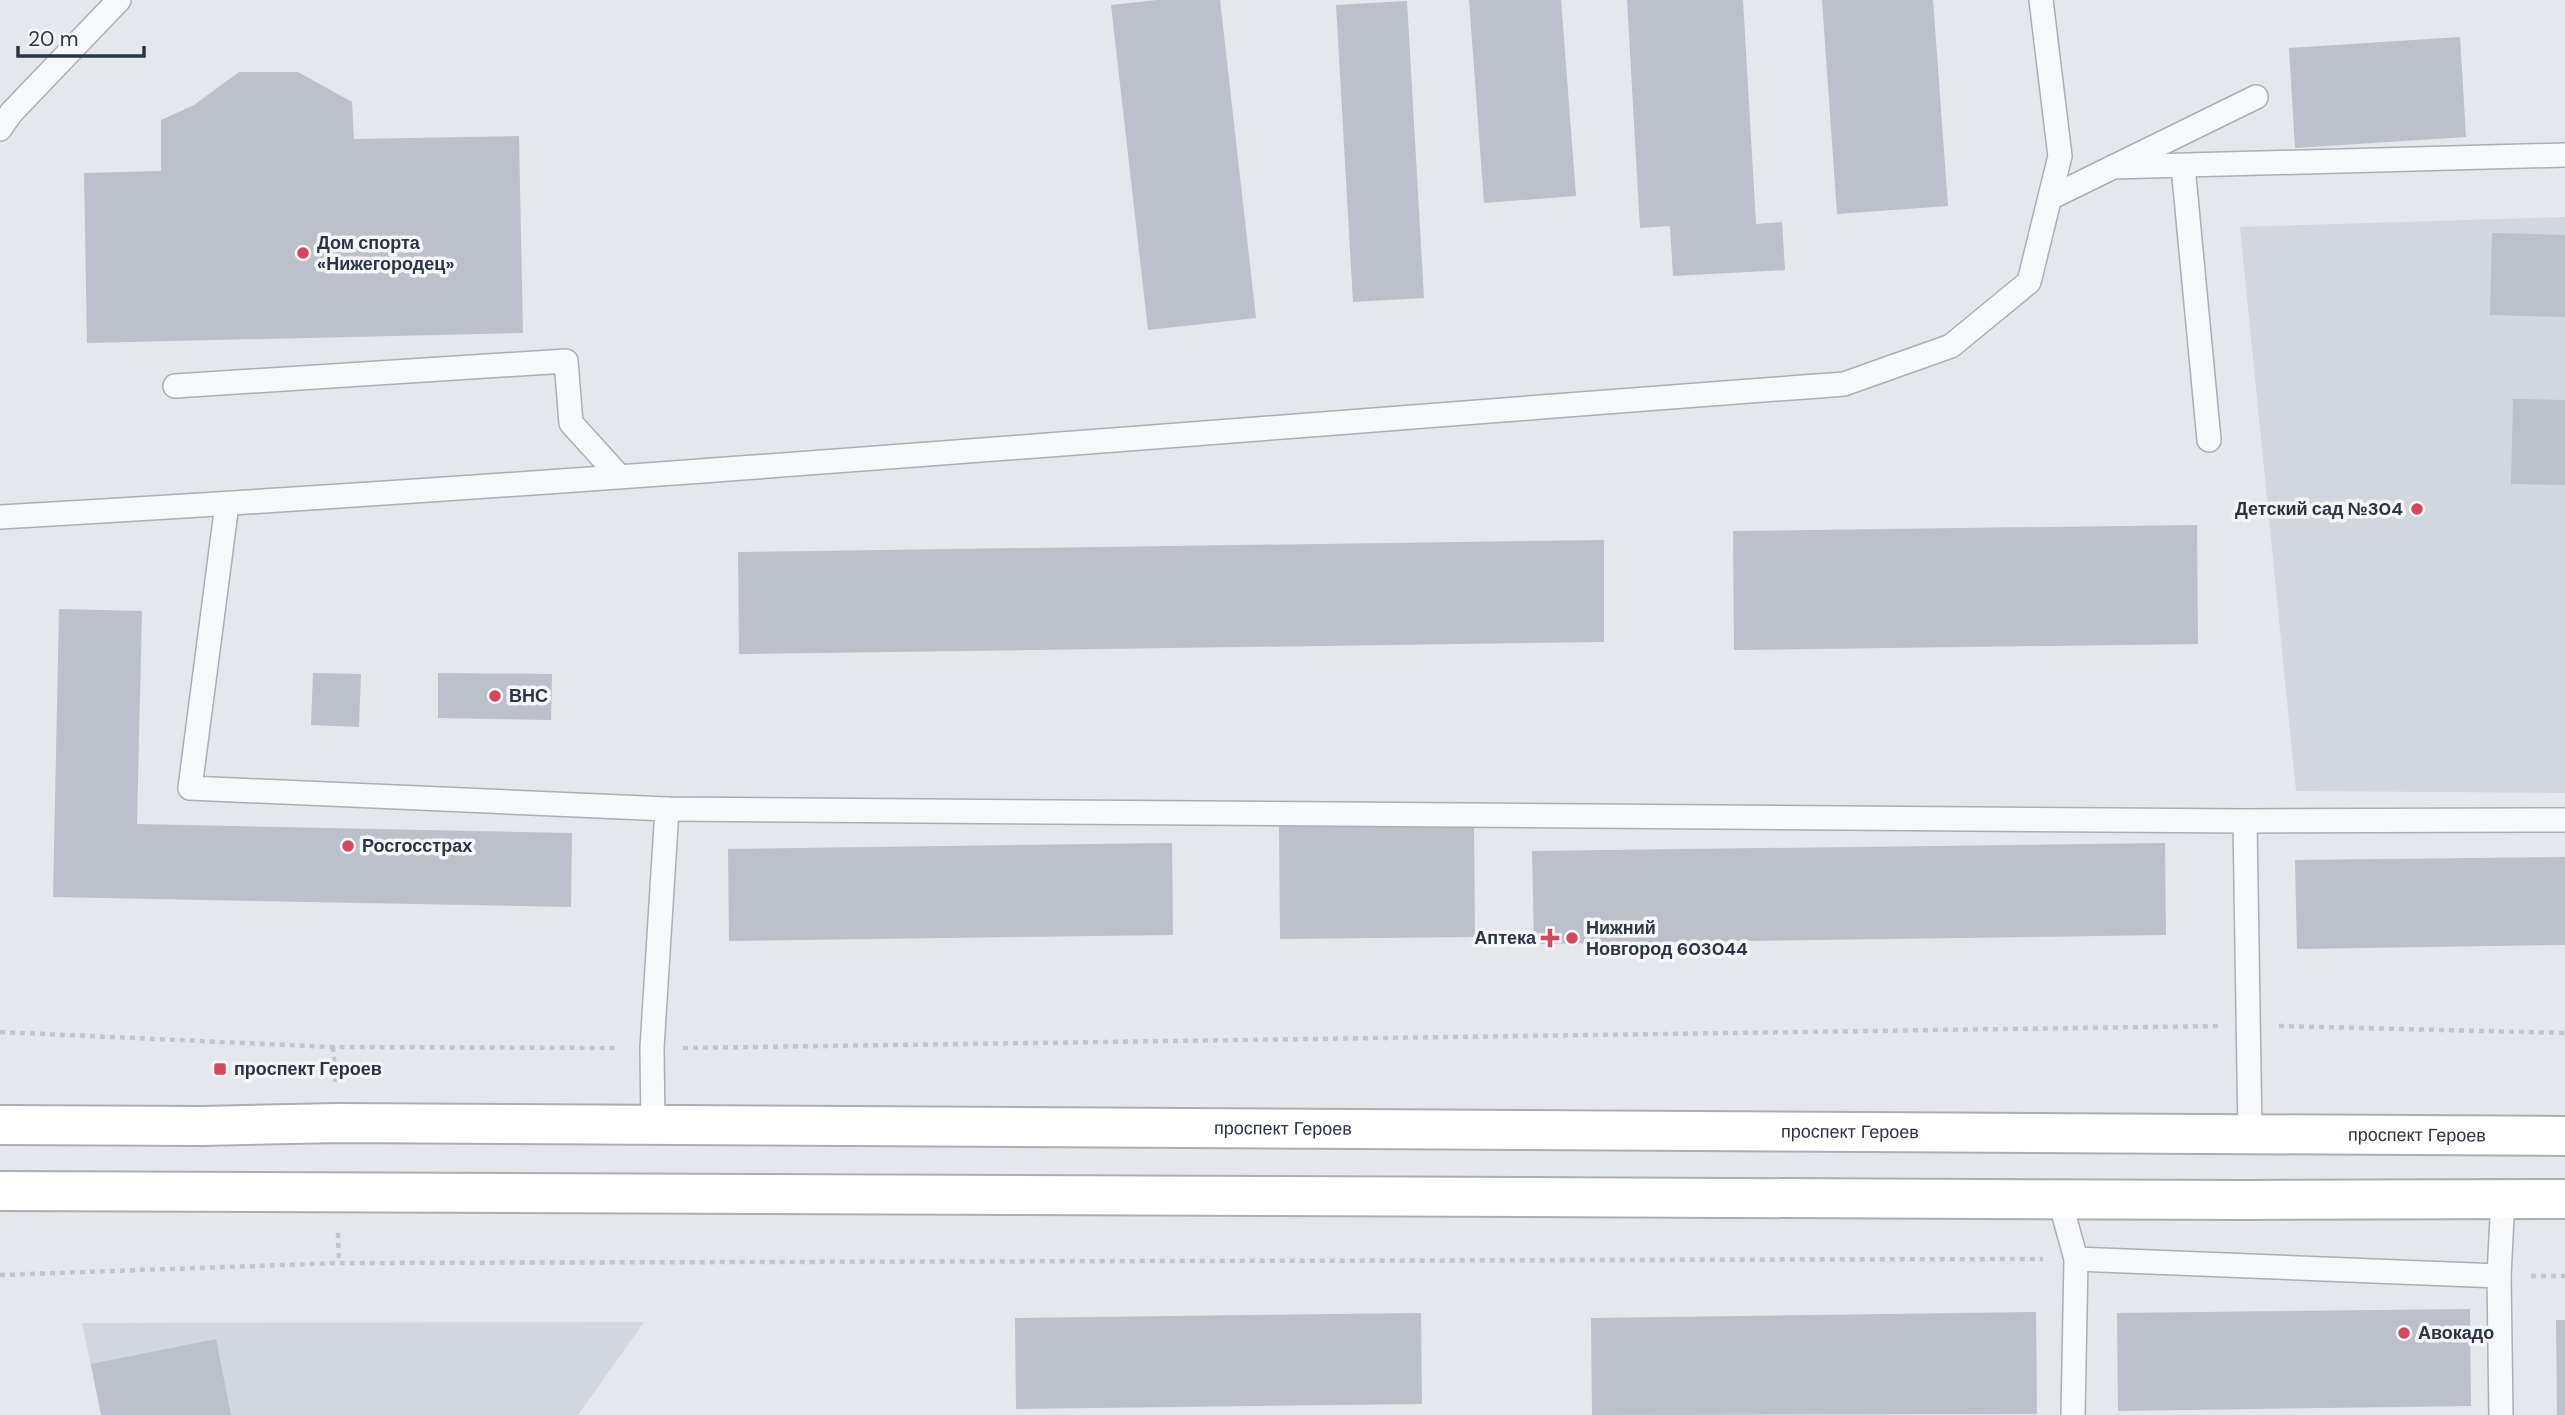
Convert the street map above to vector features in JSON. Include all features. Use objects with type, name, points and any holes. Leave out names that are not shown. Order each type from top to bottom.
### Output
[{"type":"main road","name":"проспект Героев","points":[[0,1125],[202,1126],[338,1123],[2565,1136]]},
{"type":"main road","points":[[0,1191],[2565,1199]]},
{"type":"lane","points":[[0,129],[11,113],[119,0]]},
{"type":"lane","points":[[0,517],[619,476],[1844,384],[1951,346],[2029,282],[2060,156],[2041,0]]},
{"type":"lane","points":[[2050,198],[2256,97]]},
{"type":"lane","points":[[2113,167],[2565,155]]},
{"type":"lane","points":[[2183,166],[2209,440]]},
{"type":"lane","points":[[175,386],[566,361],[571,423],[619,476]]},
{"type":"lane","points":[[228,504],[190,788],[667,809],[2245,821],[2565,820]]},
{"type":"lane","points":[[653,1126],[652,1048],[667,809]]},
{"type":"lane","points":[[2245,821],[2250,1135]]},
{"type":"lane","points":[[2059,1198],[2076,1259],[2073,1415]]},
{"type":"lane","points":[[2501,1415],[2499,1276],[2503,1198]]},
{"type":"lane","points":[[2076,1259],[2499,1276]]},
{"type":"path","points":[[0,1032],[333,1047],[652,1048],[2248,1025],[2565,1033]]},
{"type":"path","points":[[0,1275],[353,1263],[2076,1259]]},
{"type":"shaded area","name":"Детский сад №304","points":[[2565,217],[2565,793],[2296,791],[2240,227]]},
{"type":"shaded area","points":[[644,1322],[578,1415],[101,1415],[82,1323]]},
{"type":"building","points":[[1157,0],[1220,0],[1256,318],[1148,330],[1111,5]]},
{"type":"building","points":[[1469,0],[1561,0],[1576,196],[1484,203]]},
{"type":"building","points":[[1627,0],[1743,0],[1756,224],[1782,222],[1785,270],[1673,276],[1670,226],[1640,228]]},
{"type":"building","points":[[1822,0],[1933,0],[1948,206],[1837,214]]},
{"type":"building","points":[[1407,1],[1424,298],[1353,302],[1336,5]]},
{"type":"building","points":[[2460,37],[2466,137],[2295,148],[2289,48]]},
{"type":"building","name":"Дом спорта «Нижегородец»","points":[[239,72],[298,72],[352,102],[354,139],[519,136],[523,333],[87,343],[84,173],[161,171],[161,120],[194,105]]},
{"type":"building","points":[[2492,233],[2565,235],[2565,317],[2490,315]]},
{"type":"building","points":[[2513,399],[2565,400],[2565,485],[2511,484]]},
{"type":"building","points":[[2197,525],[2198,644],[1734,650],[1733,531]]},
{"type":"building","points":[[1604,540],[1604,642],[739,654],[738,552]]},
{"type":"building","points":[[59,609],[142,611],[137,824],[572,833],[571,907],[53,897]]},
{"type":"building","points":[[313,673],[361,674],[359,727],[311,725]]},
{"type":"building","name":"ВНС","points":[[438,673],[552,674],[551,720],[438,718]]},
{"type":"building","points":[[1474,824],[1475,937],[1280,939],[1279,826]]},
{"type":"building","points":[[1172,843],[1173,935],[729,941],[728,849]]},
{"type":"building","points":[[2165,843],[2166,935],[1534,944],[1532,851]]},
{"type":"building","points":[[2565,857],[2565,945],[2297,949],[2295,860]]},
{"type":"building","points":[[2470,1309],[2471,1406],[2118,1411],[2117,1313]]},
{"type":"building","points":[[2036,1312],[2037,1414],[1592,1415],[1591,1318]]},
{"type":"building","points":[[1421,1313],[1422,1404],[1016,1409],[1015,1318]]},
{"type":"building","points":[[2556,1320],[2565,1320],[2565,1415],[2557,1415]]},
{"type":"building","points":[[216,1339],[231,1415],[101,1415],[91,1364]]},
{"type":"place","name":"Дом спорта «Нижегородец»","points":[[303,253]]},
{"type":"place","name":"Детский сад №304","points":[[2417,509]]},
{"type":"place","name":"ВНС","points":[[495,696]]},
{"type":"place","name":"Росгосстрах","points":[[348,846]]},
{"type":"place","name":"Аптека","points":[[1550,938]]},
{"type":"place","name":"Нижний Новгород 603044","points":[[1572,938]]},
{"type":"place","name":"проспект Героев","points":[[220,1069]]},
{"type":"place","name":"Авокадо","points":[[2404,1333]]}]
